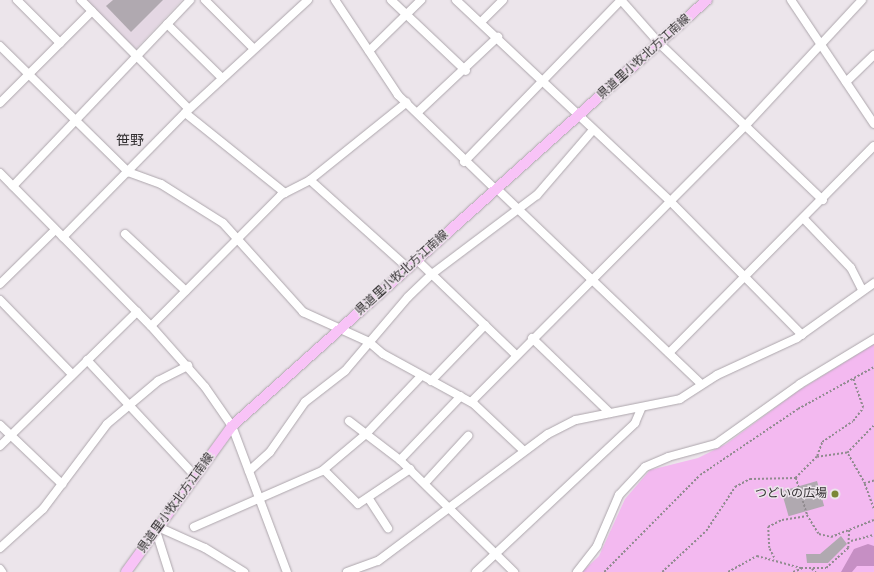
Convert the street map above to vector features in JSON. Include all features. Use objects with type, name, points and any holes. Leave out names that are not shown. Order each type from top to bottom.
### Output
[{"type":"main road","name":"県道里小牧北方江南線","points":[[126,572],[232,426],[707,0]]},
{"type":"street","points":[[17,0],[60,43]]},
{"type":"street","points":[[82,0],[187,111],[285,193]]},
{"type":"street","points":[[13,186],[190,0]]},
{"type":"street","points":[[205,0],[254,49]]},
{"type":"street","points":[[63,237],[187,111],[308,0]]},
{"type":"street","points":[[335,0],[398,95],[418,112],[464,162],[519,209],[701,384]]},
{"type":"street","points":[[391,0],[466,70]]},
{"type":"street","points":[[369,51],[408,15],[421,0]]},
{"type":"street","points":[[456,0],[542,78],[578,116],[670,201],[742,277],[802,335]]},
{"type":"street","points":[[481,22],[503,0]]},
{"type":"street","points":[[464,162],[542,78],[622,0],[659,44],[823,200]]},
{"type":"street","points":[[791,0],[874,124]]},
{"type":"street","points":[[471,402],[532,338],[594,281],[670,201],[745,126],[862,0]]},
{"type":"street","points":[[0,103],[92,11]]},
{"type":"street","points":[[167,24],[222,78]]},
{"type":"street","points":[[418,112],[466,70],[498,37]]},
{"type":"street","points":[[0,46],[128,172],[161,184],[223,223],[303,312],[370,342],[383,354],[471,402],[523,450]]},
{"type":"street","points":[[846,82],[874,55]]},
{"type":"street","points":[[151,326],[236,239],[285,193],[310,180],[407,102]]},
{"type":"street","points":[[249,471],[270,452],[305,402],[345,371],[432,274],[537,195],[593,130]]},
{"type":"street","points":[[669,353],[742,277],[805,220],[874,146]]},
{"type":"street","points":[[0,173],[151,326],[188,366],[232,426],[285,568]]},
{"type":"street","points":[[310,180],[408,268]]},
{"type":"street","points":[[805,220],[852,268],[862,290]]},
{"type":"street","points":[[0,284],[55,230]]},
{"type":"street","points":[[125,234],[186,291]]},
{"type":"street","points":[[417,260],[516,355]]},
{"type":"street","points":[[347,572],[378,562],[451,508],[523,450],[576,420],[610,413],[641,409],[680,399],[701,384],[802,335],[862,290],[874,283]]},
{"type":"street","points":[[0,300],[72,374]]},
{"type":"street","points":[[0,446],[137,312]]},
{"type":"street","points":[[431,381],[485,325]]},
{"type":"street","points":[[532,338],[610,413]]},
{"type":"street","points":[[576,572],[597,546],[619,495],[645,468],[668,457],[716,444],[800,384],[874,339]]},
{"type":"street","points":[[87,360],[196,477]]},
{"type":"street","points":[[0,548],[43,509],[107,424],[158,381],[188,366]]},
{"type":"street","points":[[194,527],[324,470],[366,434],[421,376]]},
{"type":"street","points":[[400,460],[461,396]]},
{"type":"street","points":[[476,572],[635,423],[641,409]]},
{"type":"street","points":[[349,421],[410,469],[514,572]]},
{"type":"street","points":[[0,425],[62,484]]},
{"type":"street","points":[[425,483],[468,436]]},
{"type":"street","points":[[324,470],[358,504],[369,499],[410,469]]},
{"type":"street","points":[[369,499],[388,528]]},
{"type":"street","points":[[157,529],[169,572]]},
{"type":"street","points":[[157,529],[205,548],[244,572]]},
{"type":"path","points":[[604,572],[700,475],[773,425],[874,367]]},
{"type":"path","points":[[662,572],[706,531],[735,487],[750,479],[796,478],[817,457],[822,442],[853,421],[863,408],[853,380]]},
{"type":"path","points":[[817,457],[847,453],[874,425]]},
{"type":"path","points":[[847,453],[865,484],[874,509]]},
{"type":"path","points":[[796,478],[807,515],[813,528],[826,536],[849,530],[874,520]]},
{"type":"path","points":[[865,484],[874,481]]},
{"type":"path","points":[[774,558],[769,548],[768,527],[782,520],[807,515]]},
{"type":"path","points":[[728,572],[758,556],[774,558],[801,568],[812,569],[836,563],[850,541],[849,530]]},
{"type":"path","points":[[850,541],[874,535]]},
{"type":"path","points":[[793,572],[801,568]]},
{"type":"path","points":[[812,569],[816,572]]},
{"type":"shaded area","points":[[86,0],[182,0],[136,49]]},
{"type":"shaded area","points":[[874,344],[874,572],[582,572],[599,556],[625,499],[650,470],[698,458],[726,444],[798,391]]},
{"type":"shaded area","points":[[868,544],[874,546],[874,566],[857,566],[852,572],[841,572],[854,549]]},
{"type":"building","points":[[113,0],[163,0],[131,32],[106,6]]},
{"type":"building","points":[[817,481],[824,506],[789,516],[781,491]]},
{"type":"building","points":[[841,536],[847,544],[828,563],[807,563],[806,554],[820,554]]},
{"type":"place","name":"つどいの広場","points":[[835,494]]},
{"type":"district","name":"笹野","points":[[130,140]]}]
